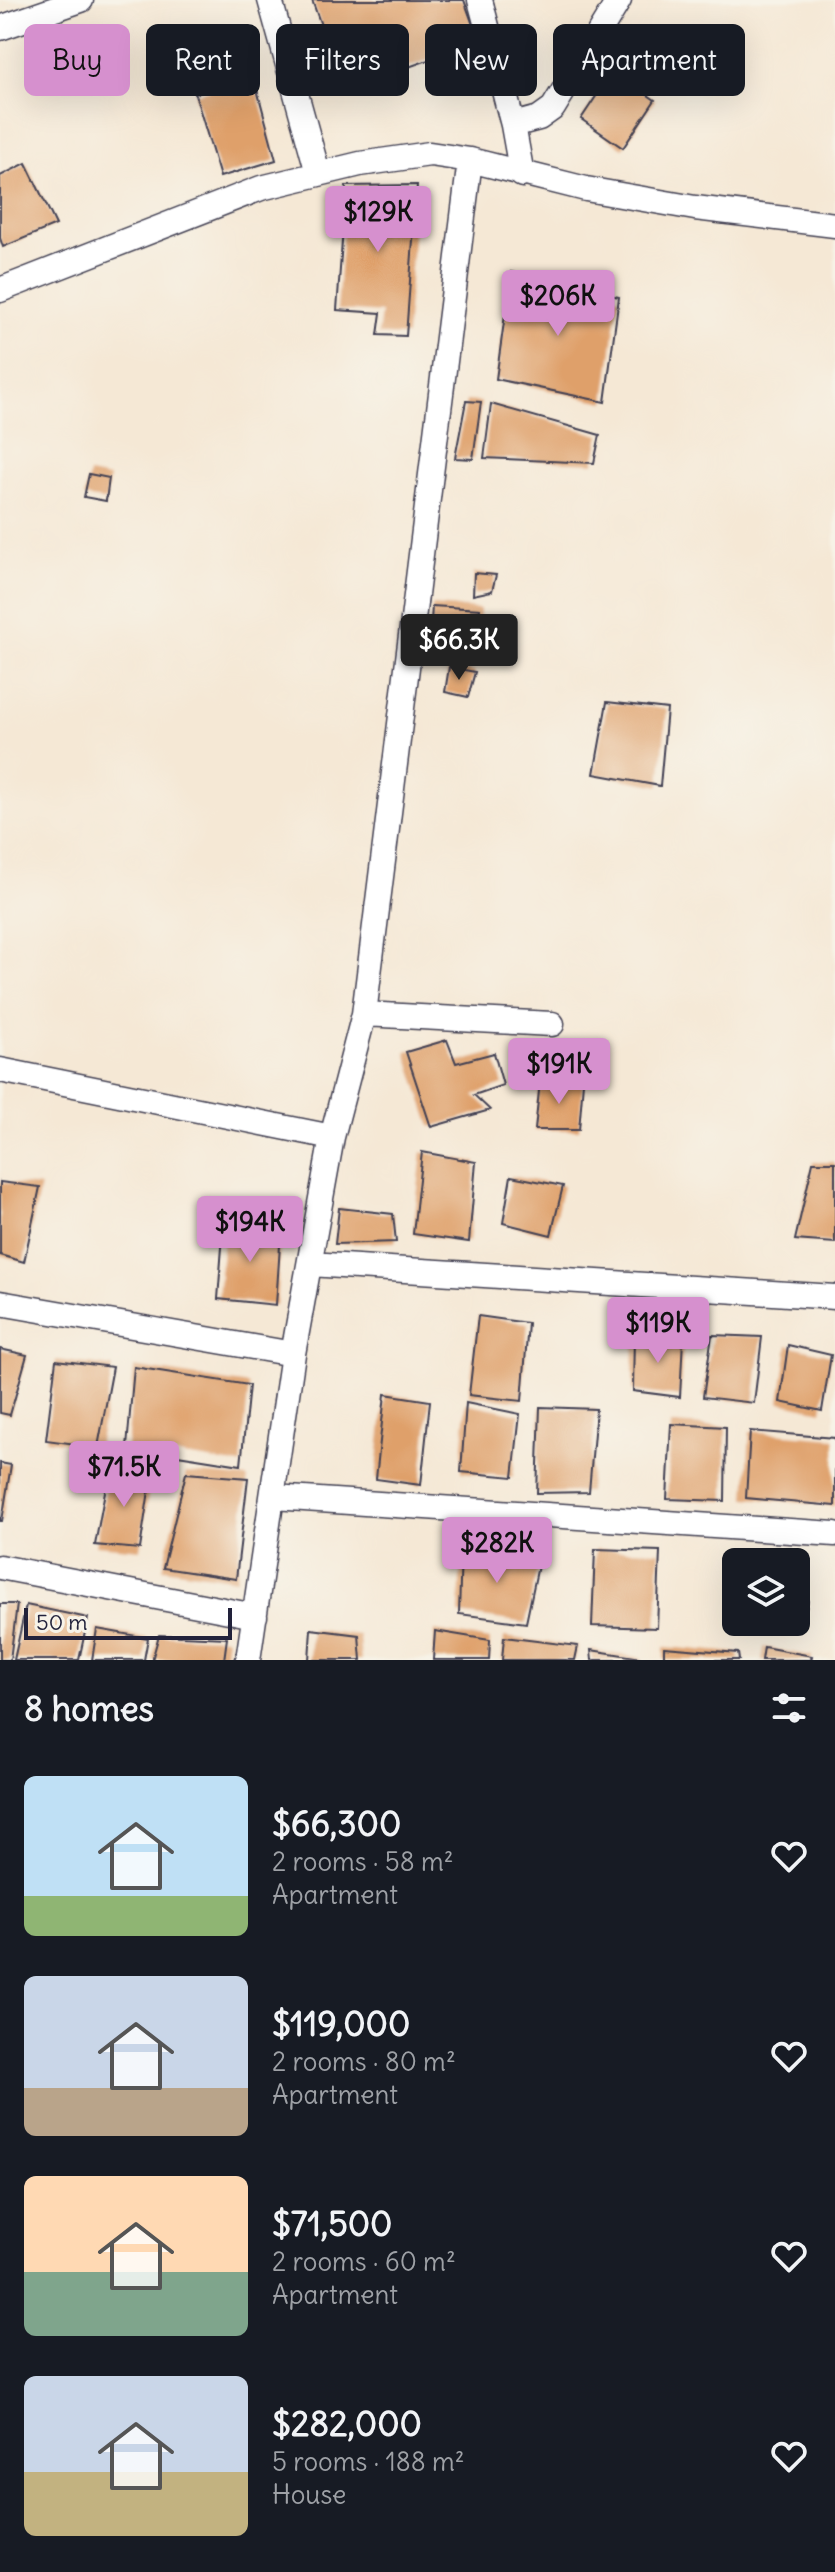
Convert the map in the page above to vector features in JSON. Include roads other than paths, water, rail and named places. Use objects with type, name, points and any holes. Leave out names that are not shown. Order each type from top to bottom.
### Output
[{"type":"street","points":[[0,28],[81,0]]},
{"type":"street","points":[[270,0],[318,173]]},
{"type":"street","points":[[480,0],[513,125],[522,175]]},
{"type":"street","points":[[513,125],[539,118],[553,108],[619,0]]},
{"type":"street","points":[[0,290],[261,188],[371,162],[430,154],[470,160],[586,189],[695,208],[835,225]]},
{"type":"street","points":[[248,1660],[293,1354],[332,1137],[364,1014],[470,160]]},
{"type":"street","points":[[364,1014],[552,1024]]},
{"type":"street","points":[[0,1070],[332,1137]]},
{"type":"street","points":[[310,1264],[835,1297]]},
{"type":"street","points":[[0,1303],[293,1354]]},
{"type":"street","points":[[274,1497],[835,1534]]},
{"type":"street","points":[[0,1567],[255,1616]]}]
